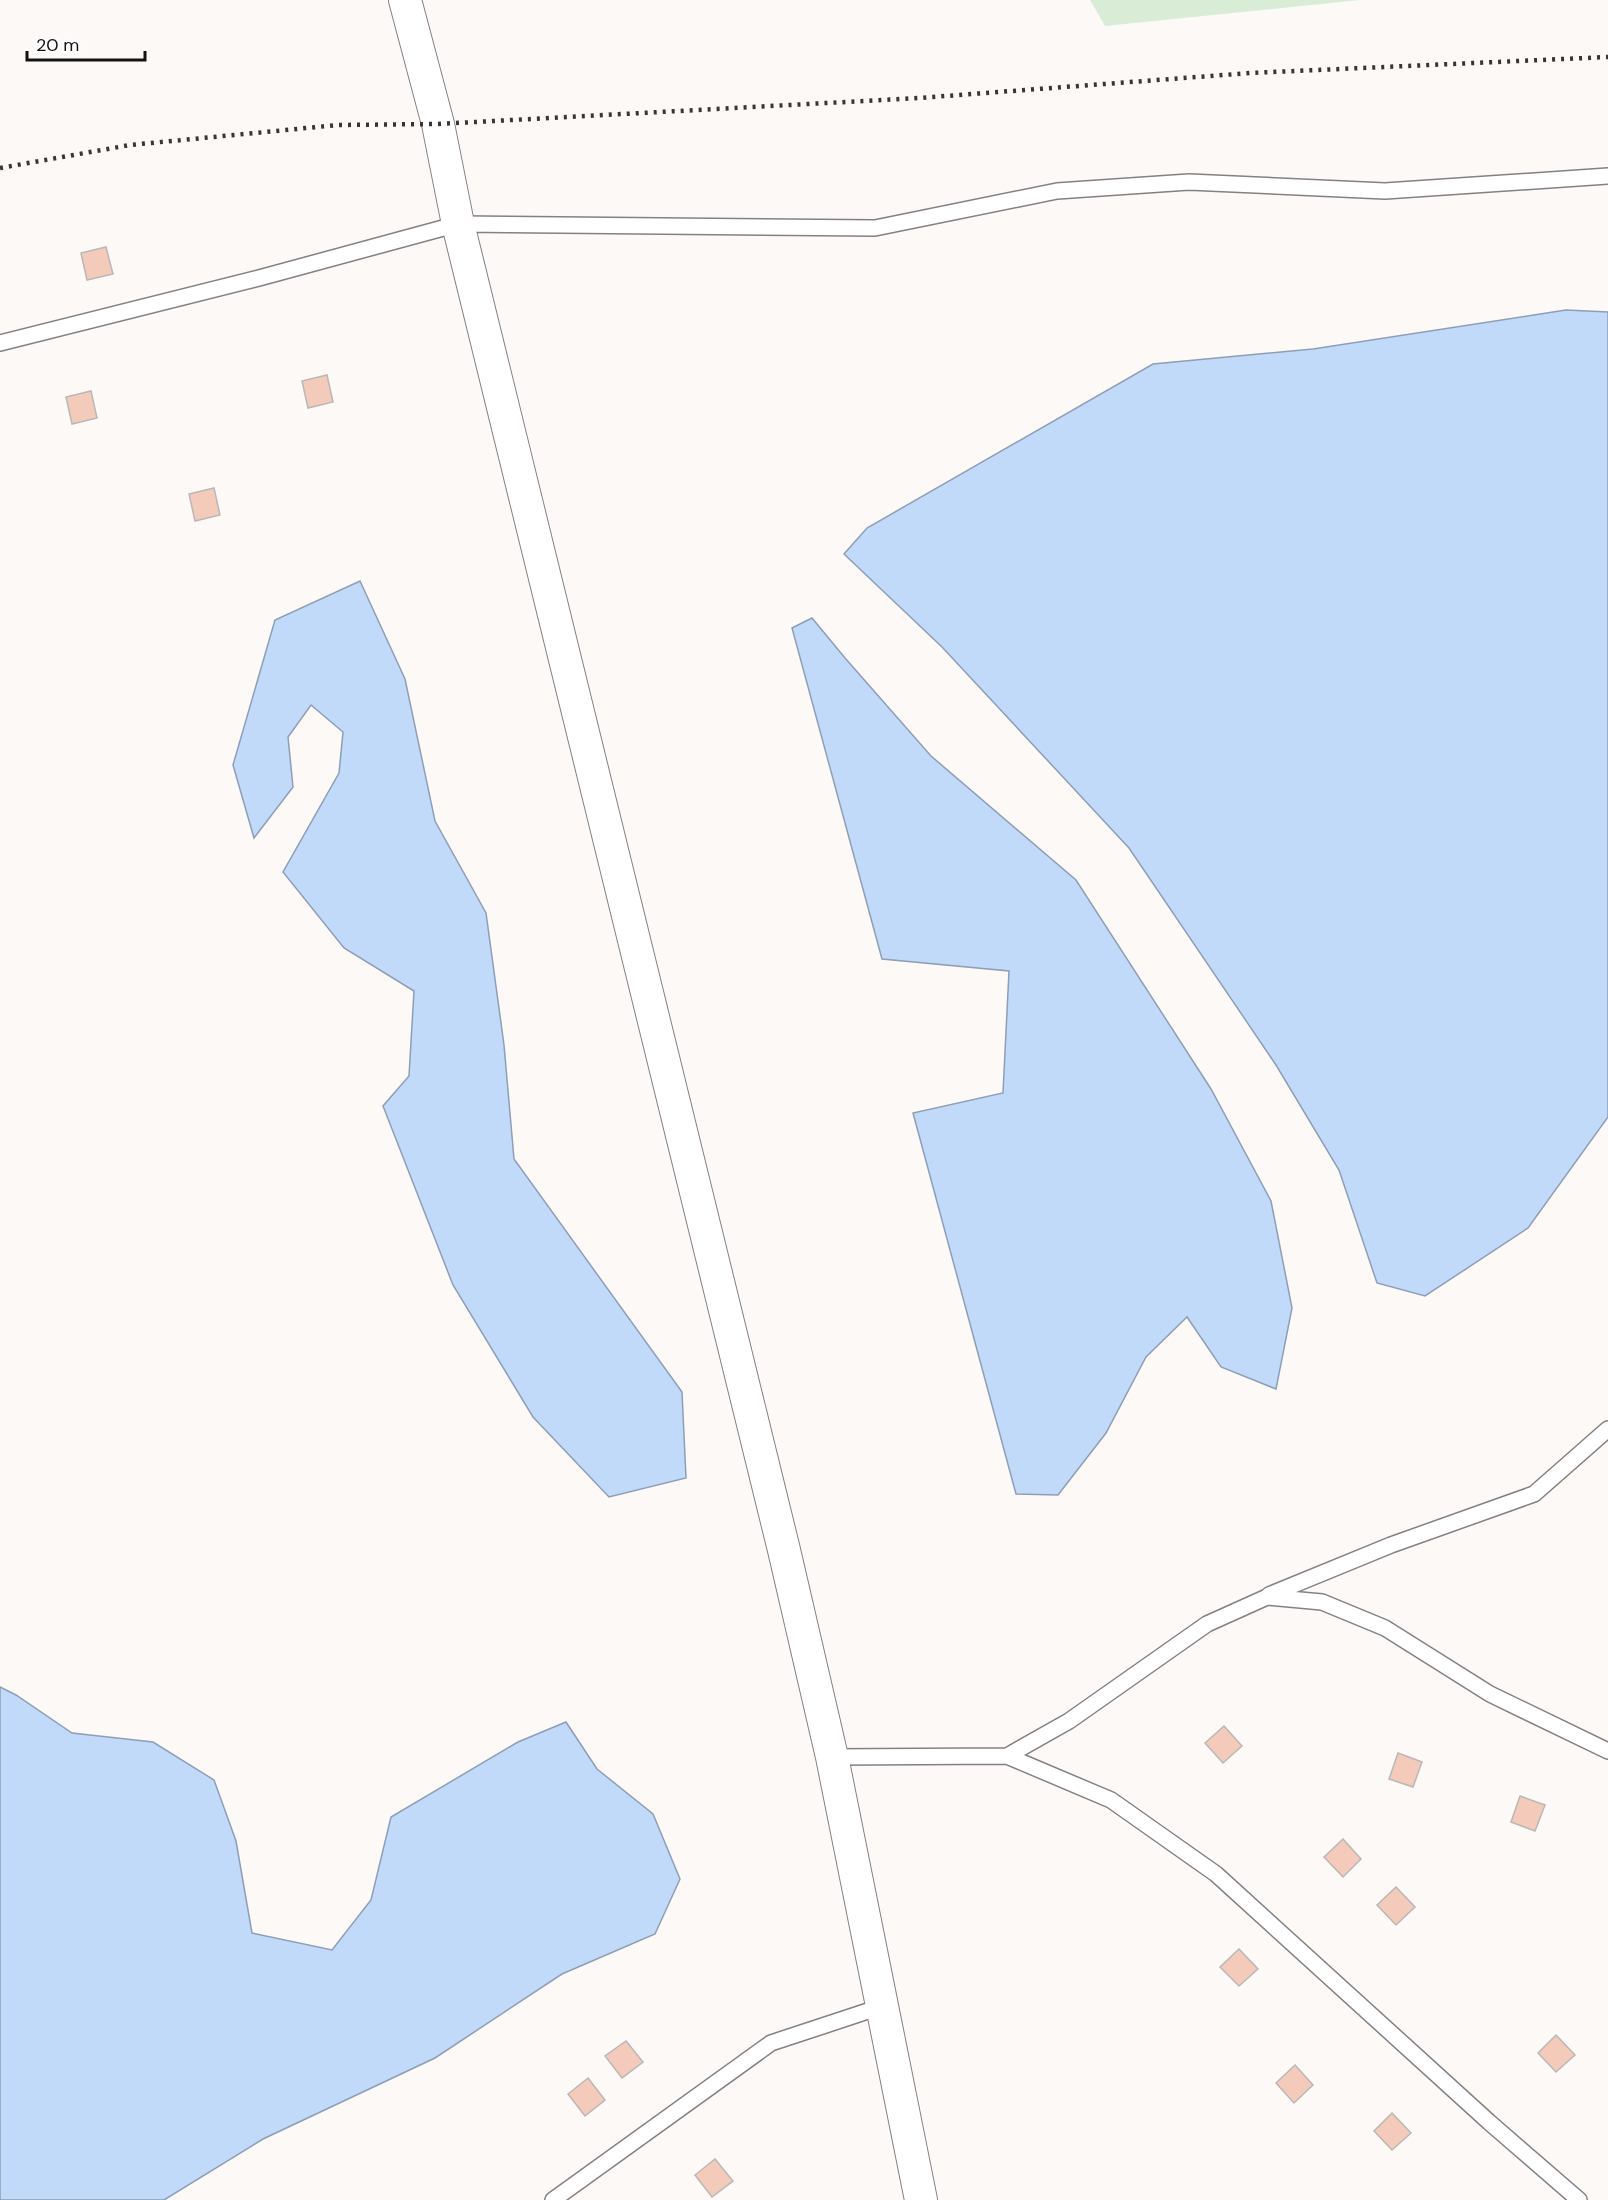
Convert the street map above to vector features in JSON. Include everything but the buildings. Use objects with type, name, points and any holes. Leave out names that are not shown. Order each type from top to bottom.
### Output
[{"type":"street","points":[[405,0],[438,124],[458,224],[784,1550],[832,1756],[921,2200]]},
{"type":"lane","points":[[0,343],[260,278],[458,224],[875,228],[1058,191],[1189,182],[1385,191],[1608,176]]},
{"type":"lane","points":[[1007,1756],[1069,1721],[1207,1624],[1391,1545],[1534,1494],[1608,1429]]},
{"type":"lane","points":[[1267,1597],[1322,1602],[1385,1628],[1490,1694],[1608,1751]]},
{"type":"lane","points":[[832,1756],[1007,1756],[1111,1800],[1216,1874],[1489,2122],[1579,2200]]},
{"type":"lane","points":[[554,2200],[771,2043],[883,2006]]},
{"type":"green space","points":[[1090,0],[1360,0],[1105,26]]},
{"type":"water","points":[[1566,310],[1608,312],[1608,1117],[1528,1228],[1425,1296],[1377,1283],[1339,1170],[1276,1065],[1129,848],[942,647],[844,554],[867,528],[1153,364],[1313,349]]},
{"type":"water","points":[[360,581],[405,679],[435,821],[486,913],[504,1045],[514,1159],[682,1392],[686,1478],[609,1497],[533,1417],[453,1285],[383,1106],[409,1076],[414,991],[344,948],[283,872],[339,773],[343,732],[311,705],[288,737],[293,787],[254,838],[233,765],[275,620]]},
{"type":"water","points":[[812,618],[931,756],[1076,880],[1211,1089],[1271,1201],[1292,1308],[1276,1389],[1221,1367],[1187,1317],[1146,1357],[1106,1433],[1058,1495],[1016,1494],[913,1113],[1003,1093],[1009,971],[882,959],[792,628]]},
{"type":"water","points":[[0,1687],[16,1695],[72,1733],[153,1742],[214,1780],[236,1841],[252,1933],[332,1950],[371,1900],[391,1817],[518,1742],[566,1722],[597,1769],[653,1814],[680,1879],[655,1934],[562,1974],[435,2058],[263,2139],[164,2200],[0,2200]]},
{"type":"railway","points":[[0,168],[130,145],[338,125],[438,124],[919,98],[1250,73],[1608,57]]}]
